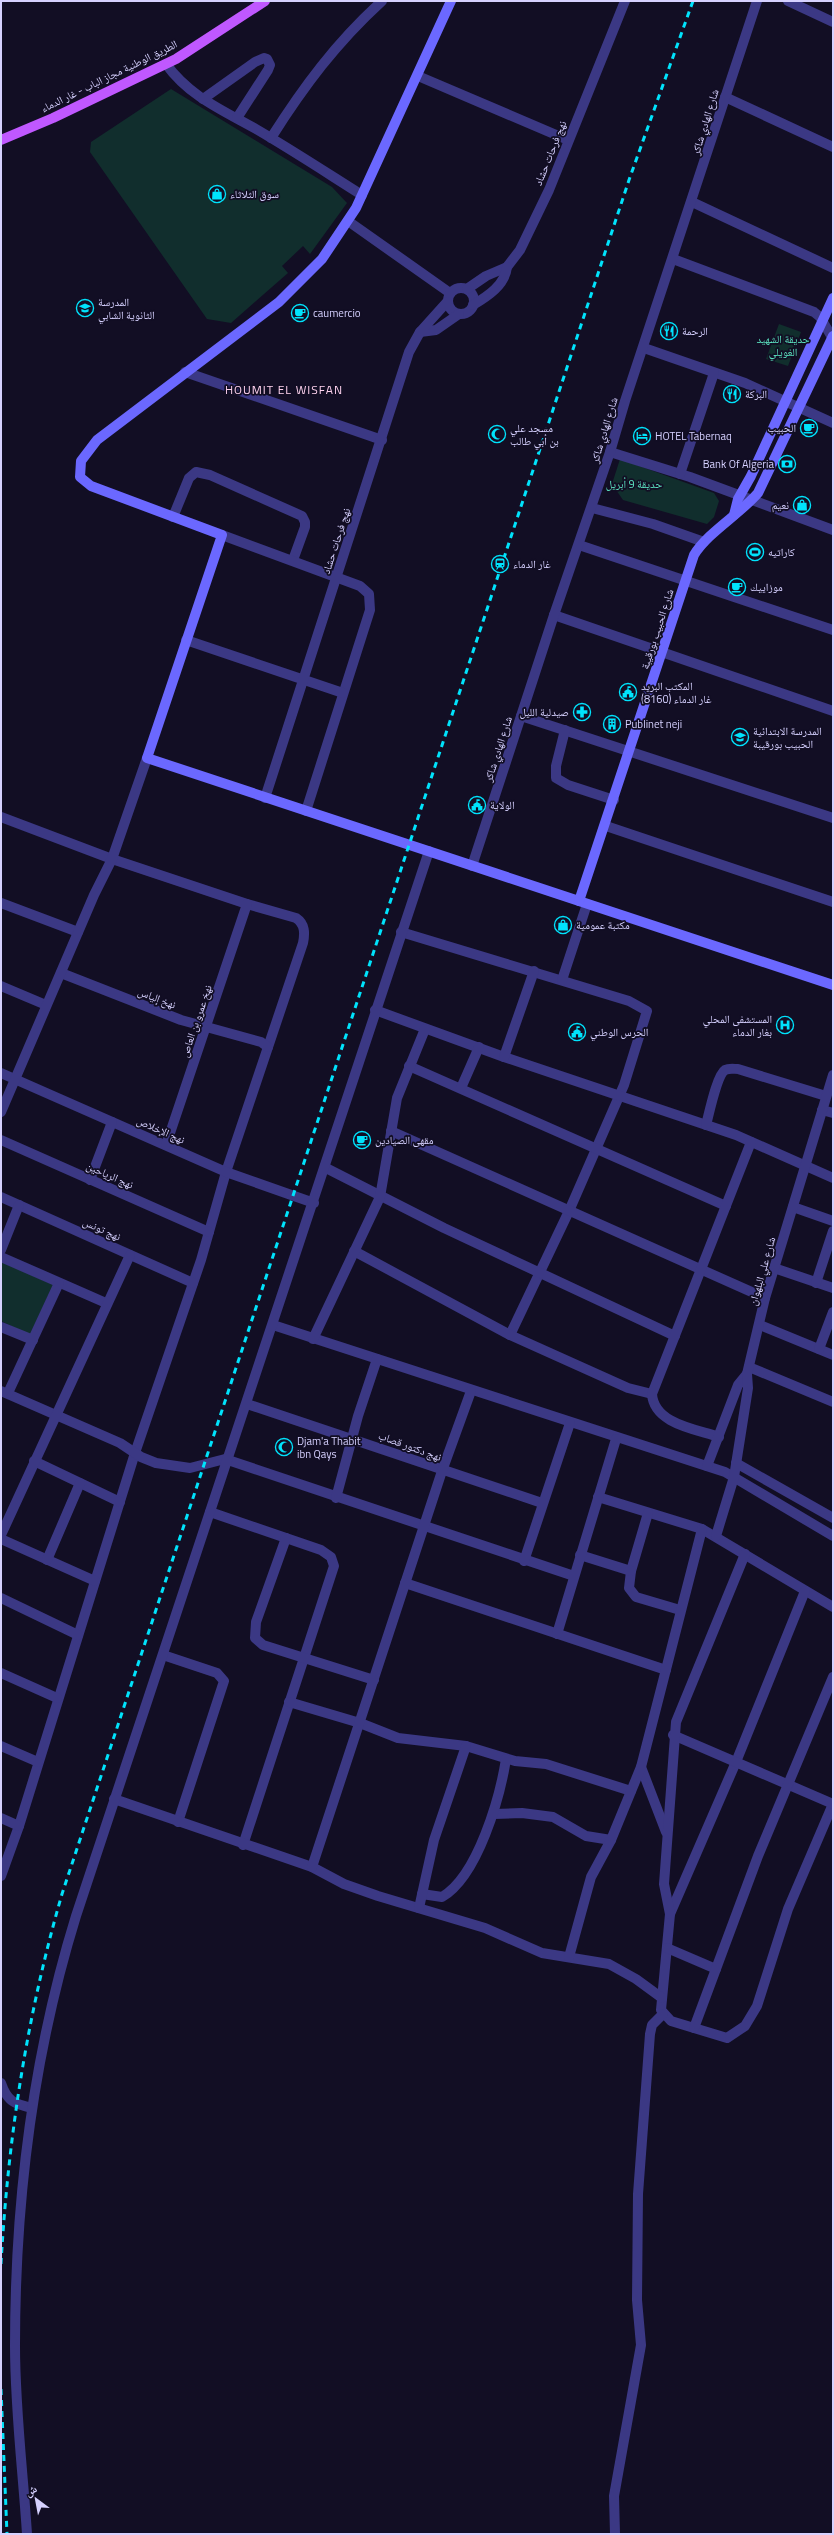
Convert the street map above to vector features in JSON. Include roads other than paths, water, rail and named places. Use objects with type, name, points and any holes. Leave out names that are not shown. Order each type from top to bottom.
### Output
[{"type":"main road","name":"الطريق الوطنية مجاز الباب - غار الدماء","points":[[5,138],[53,118],[166,64],[265,1]]},
{"type":"street","points":[[271,138],[321,64],[341,40],[382,1]]},
{"type":"street","points":[[306,811],[370,610],[370,599],[366,590],[360,586],[293,560],[91,486],[80,476],[79,469],[87,451],[97,440],[279,302],[322,259],[348,221],[362,195],[418,76],[451,1]]},
{"type":"street","name":"نهج فرحات حشاد","points":[[467,289],[486,276],[507,267],[520,250],[535,220],[625,1]]},
{"type":"street","name":"شارع الهادي شاكر","points":[[472,866],[554,615],[592,508],[757,1]]},
{"type":"street","points":[[788,1],[833,22]]},
{"type":"street","points":[[202,99],[255,62],[264,58],[267,59],[270,65],[268,70],[237,118]]},
{"type":"street","points":[[166,64],[182,83],[202,99],[271,138],[362,195]]},
{"type":"street","points":[[418,76],[568,140]]},
{"type":"street","points":[[725,97],[833,147]]},
{"type":"street","points":[[692,202],[833,268]]},
{"type":"street","points":[[348,221],[448,297],[450,310],[459,314]]},
{"type":"street","points":[[673,259],[806,309],[822,320],[833,338]]},
{"type":"street","points":[[420,332],[436,330],[459,314],[468,312],[473,305],[489,295],[502,281],[507,267]]},
{"type":"street","points":[[448,297],[458,288],[467,289],[473,296],[473,305]]},
{"type":"street","name":"نهج فرحات حشاد","points":[[265,798],[302,679],[382,440],[409,352],[420,332],[448,297]]},
{"type":"street","name":"شارع الحبيب بورقيبة","points":[[734,515],[741,495],[833,298]]},
{"type":"street","name":"شارع الحبيب بورقيبة","points":[[583,903],[629,751],[694,555],[704,542],[753,499],[763,484],[833,338]]},
{"type":"street","points":[[644,348],[745,383],[833,423]]},
{"type":"street","points":[[185,372],[382,440]]},
{"type":"street","points":[[680,474],[714,373]]},
{"type":"street","points":[[610,452],[753,499],[833,530]]},
{"type":"street","points":[[173,517],[189,478],[196,472],[210,475],[302,516],[305,522],[305,527],[293,560]]},
{"type":"street","points":[[592,508],[653,524],[704,542]]},
{"type":"street","points":[[1,1112],[16,1080],[78,932],[112,859],[222,535]]},
{"type":"street","points":[[579,545],[833,630]]},
{"type":"street","points":[[554,615],[833,710]]},
{"type":"street","points":[[186,640],[343,693]]},
{"type":"street","points":[[522,716],[833,818]]},
{"type":"street","points":[[564,730],[556,766],[556,778],[568,785],[614,800]]},
{"type":"street","points":[[147,758],[833,985]]},
{"type":"street","points":[[1,817],[112,859],[247,904],[296,918],[302,924],[304,931],[303,942],[226,1172],[193,1283],[135,1453],[57,1698],[19,1826],[1,1876]]},
{"type":"street","points":[[606,826],[833,902]]},
{"type":"street","points":[[27,2534],[15,2347],[22,2198],[32,2108],[52,2003],[62,1961],[114,1799],[164,1655],[227,1460],[326,1168],[375,1010],[429,851]]},
{"type":"street","points":[[1,903],[78,932]]},
{"type":"street","points":[[562,980],[583,903]]},
{"type":"street","name":"نهخ عمرو بن العاص","points":[[166,1145],[247,904]]},
{"type":"street","points":[[401,932],[629,1001],[647,1011],[632,1064],[569,1211],[510,1334]]},
{"type":"street","points":[[504,1057],[534,971]]},
{"type":"street","name":"نهخ إلياس","points":[[61,973],[206,1028],[219,1029],[261,1042],[268,1047]]},
{"type":"street","points":[[1,986],[46,1006]]},
{"type":"street","points":[[375,1010],[504,1057],[706,1125],[751,1142],[833,1178]]},
{"type":"street","points":[[313,1339],[380,1197],[389,1153],[397,1098],[425,1029]]},
{"type":"street","points":[[461,1088],[479,1047]]},
{"type":"street","points":[[409,1066],[461,1088],[595,1150],[726,1206]]},
{"type":"street","points":[[706,1125],[722,1073],[728,1069],[738,1069],[826,1096]]},
{"type":"street","name":"نهج الإخلاص","points":[[1,1074],[226,1172],[314,1203]]},
{"type":"street","name":"شارع علي البلهوان","points":[[716,1536],[734,1477],[748,1388],[748,1370],[760,1325],[765,1298],[833,1075]]},
{"type":"street","points":[[822,1110],[833,1113]]},
{"type":"street","points":[[90,1180],[112,1122]]},
{"type":"street","points":[[391,1131],[701,1271],[765,1298]]},
{"type":"street","name":"نهج الرياحين","points":[[1,1140],[209,1232]]},
{"type":"street","points":[[719,1437],[663,1416],[654,1404],[652,1394],[751,1142]]},
{"type":"street","points":[[326,1168],[380,1197],[675,1336]]},
{"type":"street","name":"نهج تونس","points":[[1,1197],[193,1283]]},
{"type":"street","points":[[1,1250],[19,1205]]},
{"type":"street","points":[[793,1207],[833,1221]]},
{"type":"street","points":[[816,1283],[828,1262],[833,1231]]},
{"type":"street","points":[[354,1251],[510,1334],[628,1388],[652,1394]]},
{"type":"street","points":[[1,1535],[106,1303],[130,1255]]},
{"type":"street","points":[[1,1257],[106,1303]]},
{"type":"street","points":[[774,1268],[833,1288]]},
{"type":"street","points":[[59,1283],[5,1392],[120,1443],[135,1453],[156,1463],[190,1468],[227,1460],[524,1561],[574,1576]]},
{"type":"street","points":[[819,1349],[833,1312]]},
{"type":"street","points":[[273,1325],[616,1439],[707,1466],[734,1477],[833,1536]]},
{"type":"street","points":[[760,1325],[833,1355]]},
{"type":"street","points":[[1,1326],[32,1340]]},
{"type":"street","points":[[336,1498],[358,1416],[377,1359]]},
{"type":"street","points":[[707,1466],[738,1385],[748,1370],[833,1402]]},
{"type":"street","points":[[312,1867],[442,1471],[471,1391]]},
{"type":"street","name":"نهج دكتور قصاب","points":[[247,1404],[353,1439],[442,1471],[542,1503]]},
{"type":"street","points":[[524,1561],[542,1503],[570,1423]]},
{"type":"street","points":[[557,1634],[616,1439]]},
{"type":"street","points":[[34,1461],[120,1502]]},
{"type":"street","points":[[736,1464],[833,1518]]},
{"type":"street","points":[[47,1560],[80,1483]]},
{"type":"street","points":[[598,1496],[702,1529],[716,1536],[805,1591],[833,1606]]},
{"type":"street","points":[[210,1512],[328,1554],[334,1566],[243,1845]]},
{"type":"street","points":[[648,1513],[631,1571],[629,1588],[636,1597],[680,1610]]},
{"type":"street","points":[[569,1957],[591,1877],[612,1840],[641,1767],[680,1610],[702,1529]]},
{"type":"street","points":[[1,1538],[95,1581]]},
{"type":"street","points":[[286,1538],[254,1633],[255,1638],[263,1645],[374,1680]]},
{"type":"street","points":[[673,1735],[833,1804],[788,1909],[751,2017],[744,2026],[727,2038],[671,2021],[663,2014],[662,1998],[670,1914],[664,1884],[673,1735],[684,1697],[745,1554]]},
{"type":"street","points":[[580,1555],[631,1571]]},
{"type":"street","points":[[406,1583],[666,1670]]},
{"type":"street","points":[[670,1914],[736,1762],[805,1591]]},
{"type":"street","points":[[1,1598],[78,1635]]},
{"type":"street","points":[[164,1655],[217,1673],[224,1681],[178,1822]]},
{"type":"street","points":[[1,1673],[57,1698]]},
{"type":"street","points":[[694,2028],[788,1784],[833,1677]]},
{"type":"street","points":[[289,1702],[360,1723],[409,1740],[466,1746],[506,1759],[550,1765],[631,1791]]},
{"type":"street","points":[[1,1746],[38,1762]]},
{"type":"street","points":[[419,1908],[434,1840],[466,1746]]},
{"type":"street","points":[[422,1894],[442,1897],[462,1879],[494,1814],[506,1759]]},
{"type":"street","points":[[641,1767],[667,1836]]},
{"type":"street","points":[[114,1799],[243,1845],[312,1867],[344,1884],[485,1928],[542,1953],[609,1964],[636,1979],[662,1998]]},
{"type":"street","points":[[494,1814],[528,1813],[553,1817],[586,1836],[612,1840]]},
{"type":"street","points":[[1,1818],[19,1826]]},
{"type":"street","points":[[667,1948],[716,1969]]},
{"type":"street","points":[[615,2534],[614,2496],[641,2345],[637,2300],[638,2194],[650,2034],[652,2025],[663,2014]]},
{"type":"street","points":[[1,2083],[9,2100],[15,2104],[32,2108]]},
{"type":"railway","points":[[1,2264],[4,2217],[14,2123],[21,2077],[39,1985],[62,1894],[629,180],[693,1]]},
{"type":"railway","points":[[1,2389],[7,2534]]},
{"type":"place","name":"سوق الثلاثاء","points":[[217,194]]},
{"type":"place","name":"المدرسة الثانوية الشابي","points":[[85,308]]},
{"type":"place","name":"caumercio","points":[[300,313]]},
{"type":"place","name":"الرحمة","points":[[669,331]]},
{"type":"place","name":"البركة","points":[[732,394]]},
{"type":"place","name":"الحبيب","points":[[809,428]]},
{"type":"place","name":"مسجد علي بن أبي طالب","points":[[497,434]]},
{"type":"place","name":"HOTEL Tabernaq","points":[[642,436]]},
{"type":"place","name":"Bank Of Algeria","points":[[787,464]]},
{"type":"place","name":"نعيم","points":[[802,505]]},
{"type":"place","name":"كاراتيه","points":[[755,552]]},
{"type":"place","name":"غار الدماء","points":[[500,564]]},
{"type":"place","name":"موزاييك","points":[[737,587]]},
{"type":"place","name":"المكتب البريد غار الدماء (8160)","points":[[628,692]]},
{"type":"place","name":"صيدلية الليل","points":[[582,712]]},
{"type":"place","name":"Publinet neji","points":[[612,724]]},
{"type":"place","name":"المدرسة الابتدائية الحبيب بورقيبة","points":[[740,737]]},
{"type":"place","name":"الولاية","points":[[477,805]]},
{"type":"place","name":"مكتبة عمومية","points":[[563,925]]},
{"type":"place","name":"المستشفى المحلي بغار الدماء","points":[[785,1025]]},
{"type":"place","name":"الحرس الوطني","points":[[577,1032]]},
{"type":"place","name":"مقهى الصيادين","points":[[362,1140]]},
{"type":"place","name":"Djam'a Thabit ibn Qays","points":[[284,1447]]},
{"type":"district","name":"HOUMIT EL WISFAN","points":[[284,390]]},
{"type":"park label","name":"حديقة الشهيد الغويلي","points":[[783,345]]},
{"type":"park label","name":"حديقة 9 أبريل","points":[[634,484]]}]
